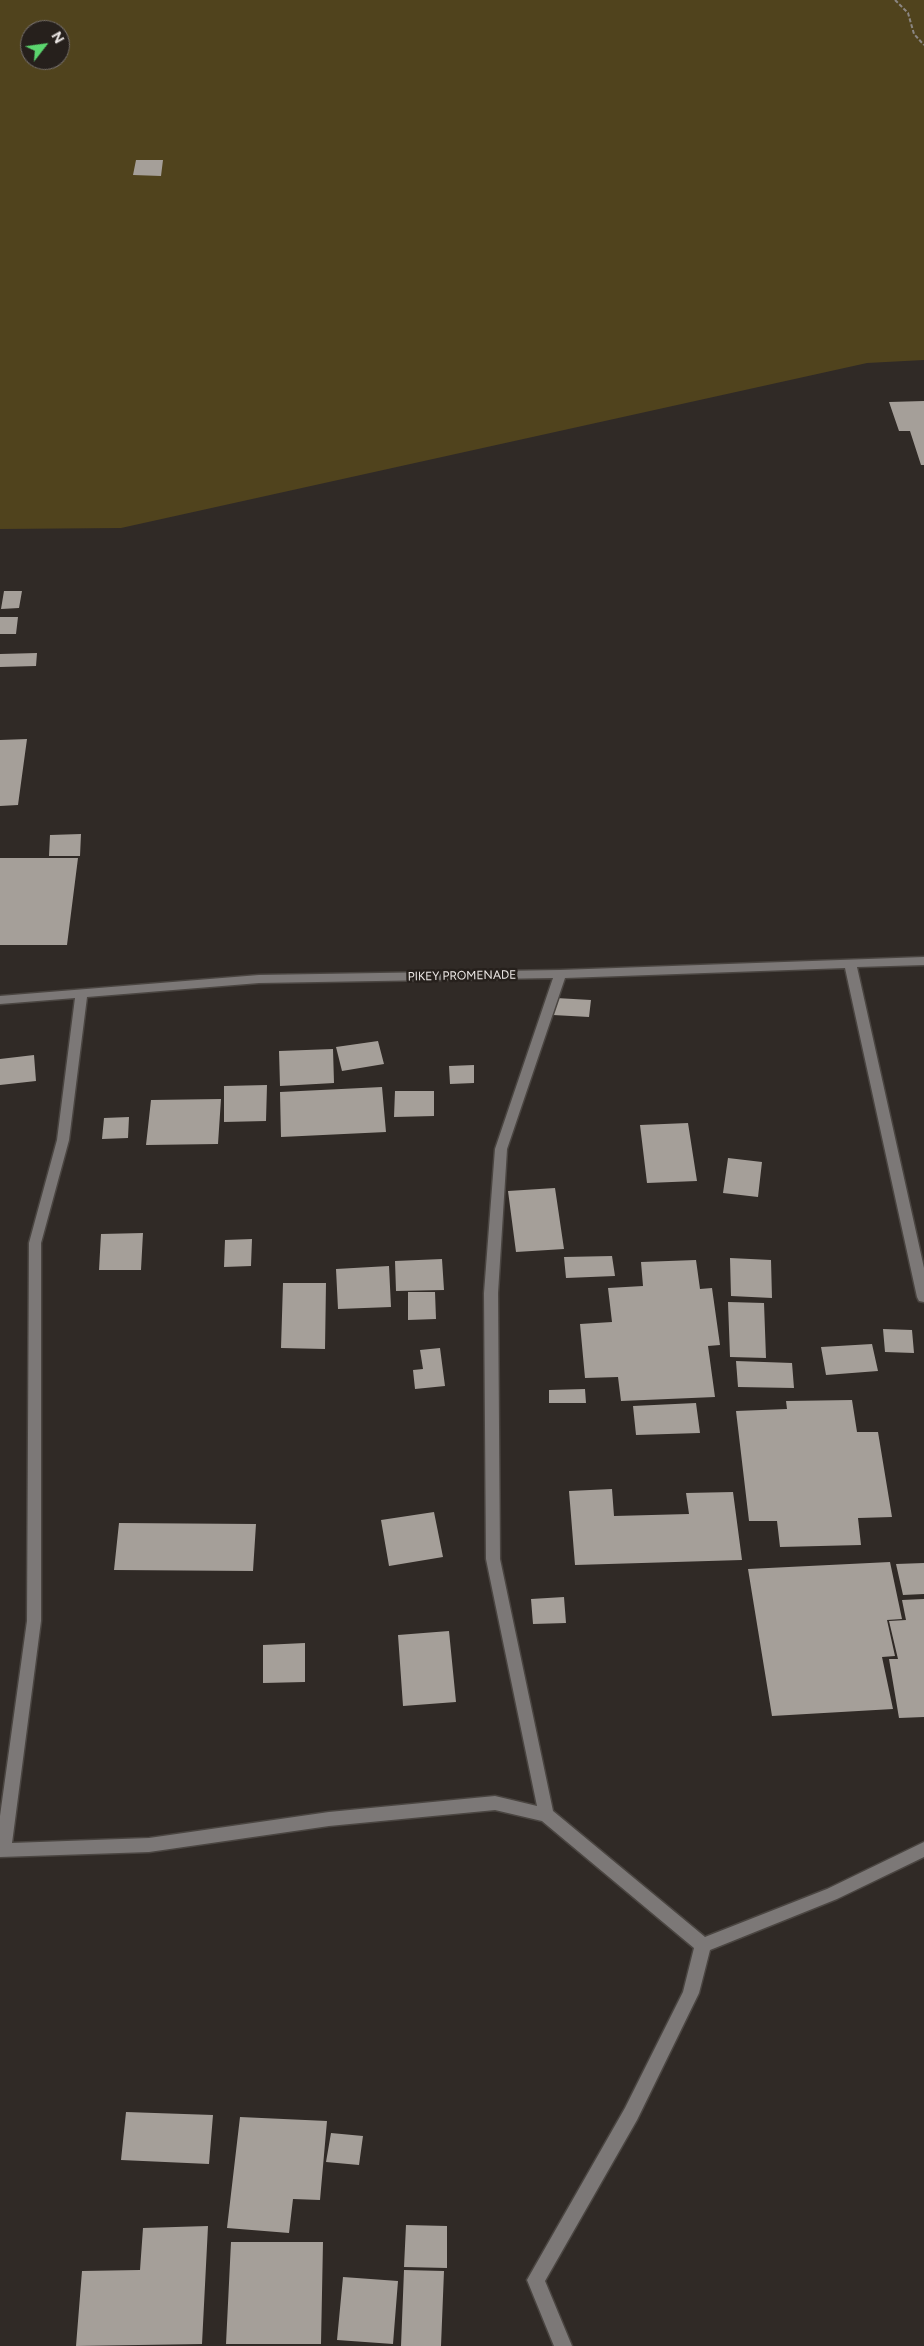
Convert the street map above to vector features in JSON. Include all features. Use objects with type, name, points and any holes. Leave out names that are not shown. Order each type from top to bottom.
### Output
[{"type":"street","name":"PIKEY PROMENADE","points":[[0,1000],[259,979],[560,974],[924,961]]},
{"type":"street","points":[[850,964],[924,1297]]},
{"type":"street","points":[[546,1815],[493,1559],[490,1293],[501,1149],[560,974]]},
{"type":"street","points":[[82,993],[63,1140],[35,1244],[34,1621],[1,1850],[149,1845],[329,1819],[495,1803],[546,1815],[703,1945]]},
{"type":"street","points":[[703,1945],[832,1894],[924,1849]]},
{"type":"street","points":[[563,2346],[536,2280],[631,2114],[687,2002],[703,1945]]},
{"type":"path","points":[[895,0],[908,14],[914,34],[924,45]]},
{"type":"shaded area","points":[[0,0],[924,0],[924,360],[867,363],[121,528],[0,529]]},
{"type":"building","points":[[136,160],[163,160],[161,176],[133,175]]},
{"type":"building","points":[[924,401],[924,465],[921,465],[910,431],[899,431],[889,402]]},
{"type":"building","points":[[4,591],[22,591],[19,608],[1,609]]},
{"type":"building","points":[[0,617],[18,617],[16,634],[0,634]]},
{"type":"building","points":[[37,653],[36,666],[0,667],[0,654]]},
{"type":"building","points":[[27,739],[18,805],[0,806],[0,740]]},
{"type":"building","points":[[81,834],[80,856],[49,856],[50,835]]},
{"type":"building","points":[[0,858],[78,858],[67,945],[0,945]]},
{"type":"building","points":[[556,998],[591,1000],[589,1017],[553,1015]]},
{"type":"building","points":[[378,1041],[384,1064],[342,1071],[336,1047]]},
{"type":"building","points":[[333,1049],[334,1083],[280,1086],[279,1051]]},
{"type":"building","points":[[34,1055],[36,1081],[0,1085],[0,1059]]},
{"type":"building","points":[[474,1065],[474,1083],[450,1084],[449,1066]]},
{"type":"building","points":[[267,1085],[266,1121],[224,1122],[224,1086]]},
{"type":"building","points":[[382,1087],[386,1132],[281,1137],[280,1092]]},
{"type":"building","points":[[395,1091],[434,1091],[434,1116],[394,1117]]},
{"type":"building","points":[[221,1099],[218,1144],[146,1145],[151,1100]]},
{"type":"building","points":[[129,1117],[128,1138],[102,1139],[104,1118]]},
{"type":"building","points":[[688,1123],[697,1181],[647,1183],[640,1125]]},
{"type":"building","points":[[728,1158],[762,1162],[758,1197],[723,1193]]},
{"type":"building","points":[[555,1188],[564,1249],[516,1252],[508,1191]]},
{"type":"building","points":[[143,1233],[141,1270],[99,1270],[101,1234]]},
{"type":"building","points":[[252,1239],[251,1266],[224,1267],[225,1240]]},
{"type":"building","points":[[612,1256],[615,1276],[566,1278],[564,1257]]},
{"type":"building","points":[[730,1258],[771,1260],[772,1298],[731,1296]]},
{"type":"building","points":[[442,1259],[444,1290],[396,1291],[395,1261]]},
{"type":"building","points":[[696,1260],[700,1289],[712,1288],[720,1345],[708,1346],[715,1397],[621,1401],[618,1377],[585,1378],[580,1324],[612,1322],[608,1288],[643,1286],[641,1262]]},
{"type":"building","points":[[389,1266],[391,1307],[338,1309],[336,1269]]},
{"type":"building","points":[[283,1283],[326,1283],[325,1349],[281,1348]]},
{"type":"building","points":[[408,1292],[435,1292],[436,1319],[408,1320]]},
{"type":"building","points":[[728,1302],[764,1303],[766,1358],[730,1357]]},
{"type":"building","points":[[883,1329],[912,1330],[914,1353],[885,1352]]},
{"type":"building","points":[[872,1344],[878,1371],[826,1375],[821,1347]]},
{"type":"building","points":[[440,1348],[445,1386],[415,1389],[413,1370],[423,1369],[420,1350]]},
{"type":"building","points":[[736,1361],[792,1363],[794,1388],[738,1387]]},
{"type":"building","points":[[585,1389],[586,1403],[549,1403],[549,1390]]},
{"type":"building","points":[[852,1400],[857,1432],[878,1432],[892,1517],[858,1518],[861,1545],[780,1547],[777,1521],[749,1521],[736,1411],[787,1409],[786,1401]]},
{"type":"building","points":[[696,1403],[700,1433],[636,1435],[633,1406]]},
{"type":"building","points":[[612,1489],[614,1516],[689,1514],[686,1493],[733,1492],[742,1560],[575,1565],[569,1491]]},
{"type":"building","points":[[434,1512],[443,1557],[389,1566],[381,1520]]},
{"type":"building","points":[[119,1523],[256,1524],[253,1571],[114,1570]]},
{"type":"building","points":[[890,1562],[902,1619],[887,1620],[895,1656],[882,1657],[893,1709],[772,1716],[748,1569]]},
{"type":"building","points":[[924,1563],[924,1594],[903,1595],[896,1564]]},
{"type":"building","points":[[564,1597],[566,1623],[533,1624],[531,1599]]},
{"type":"building","points":[[924,1599],[924,1717],[899,1718],[889,1659],[898,1659],[889,1621],[906,1620],[902,1600]]},
{"type":"building","points":[[449,1631],[456,1702],[403,1706],[398,1635]]},
{"type":"building","points":[[305,1643],[305,1682],[263,1683],[263,1645]]},
{"type":"building","points":[[126,2112],[213,2115],[209,2164],[121,2160]]},
{"type":"building","points":[[240,2117],[327,2121],[320,2200],[293,2199],[289,2233],[227,2228]]},
{"type":"building","points":[[331,2133],[363,2136],[359,2165],[326,2162]]},
{"type":"building","points":[[406,2225],[447,2226],[447,2268],[404,2267]]},
{"type":"building","points":[[208,2226],[202,2344],[76,2346],[82,2271],[140,2270],[143,2228]]},
{"type":"building","points":[[231,2242],[323,2242],[321,2344],[226,2344]]},
{"type":"building","points":[[404,2270],[444,2271],[441,2346],[401,2346]]},
{"type":"building","points":[[343,2277],[398,2281],[393,2344],[337,2340]]}]
